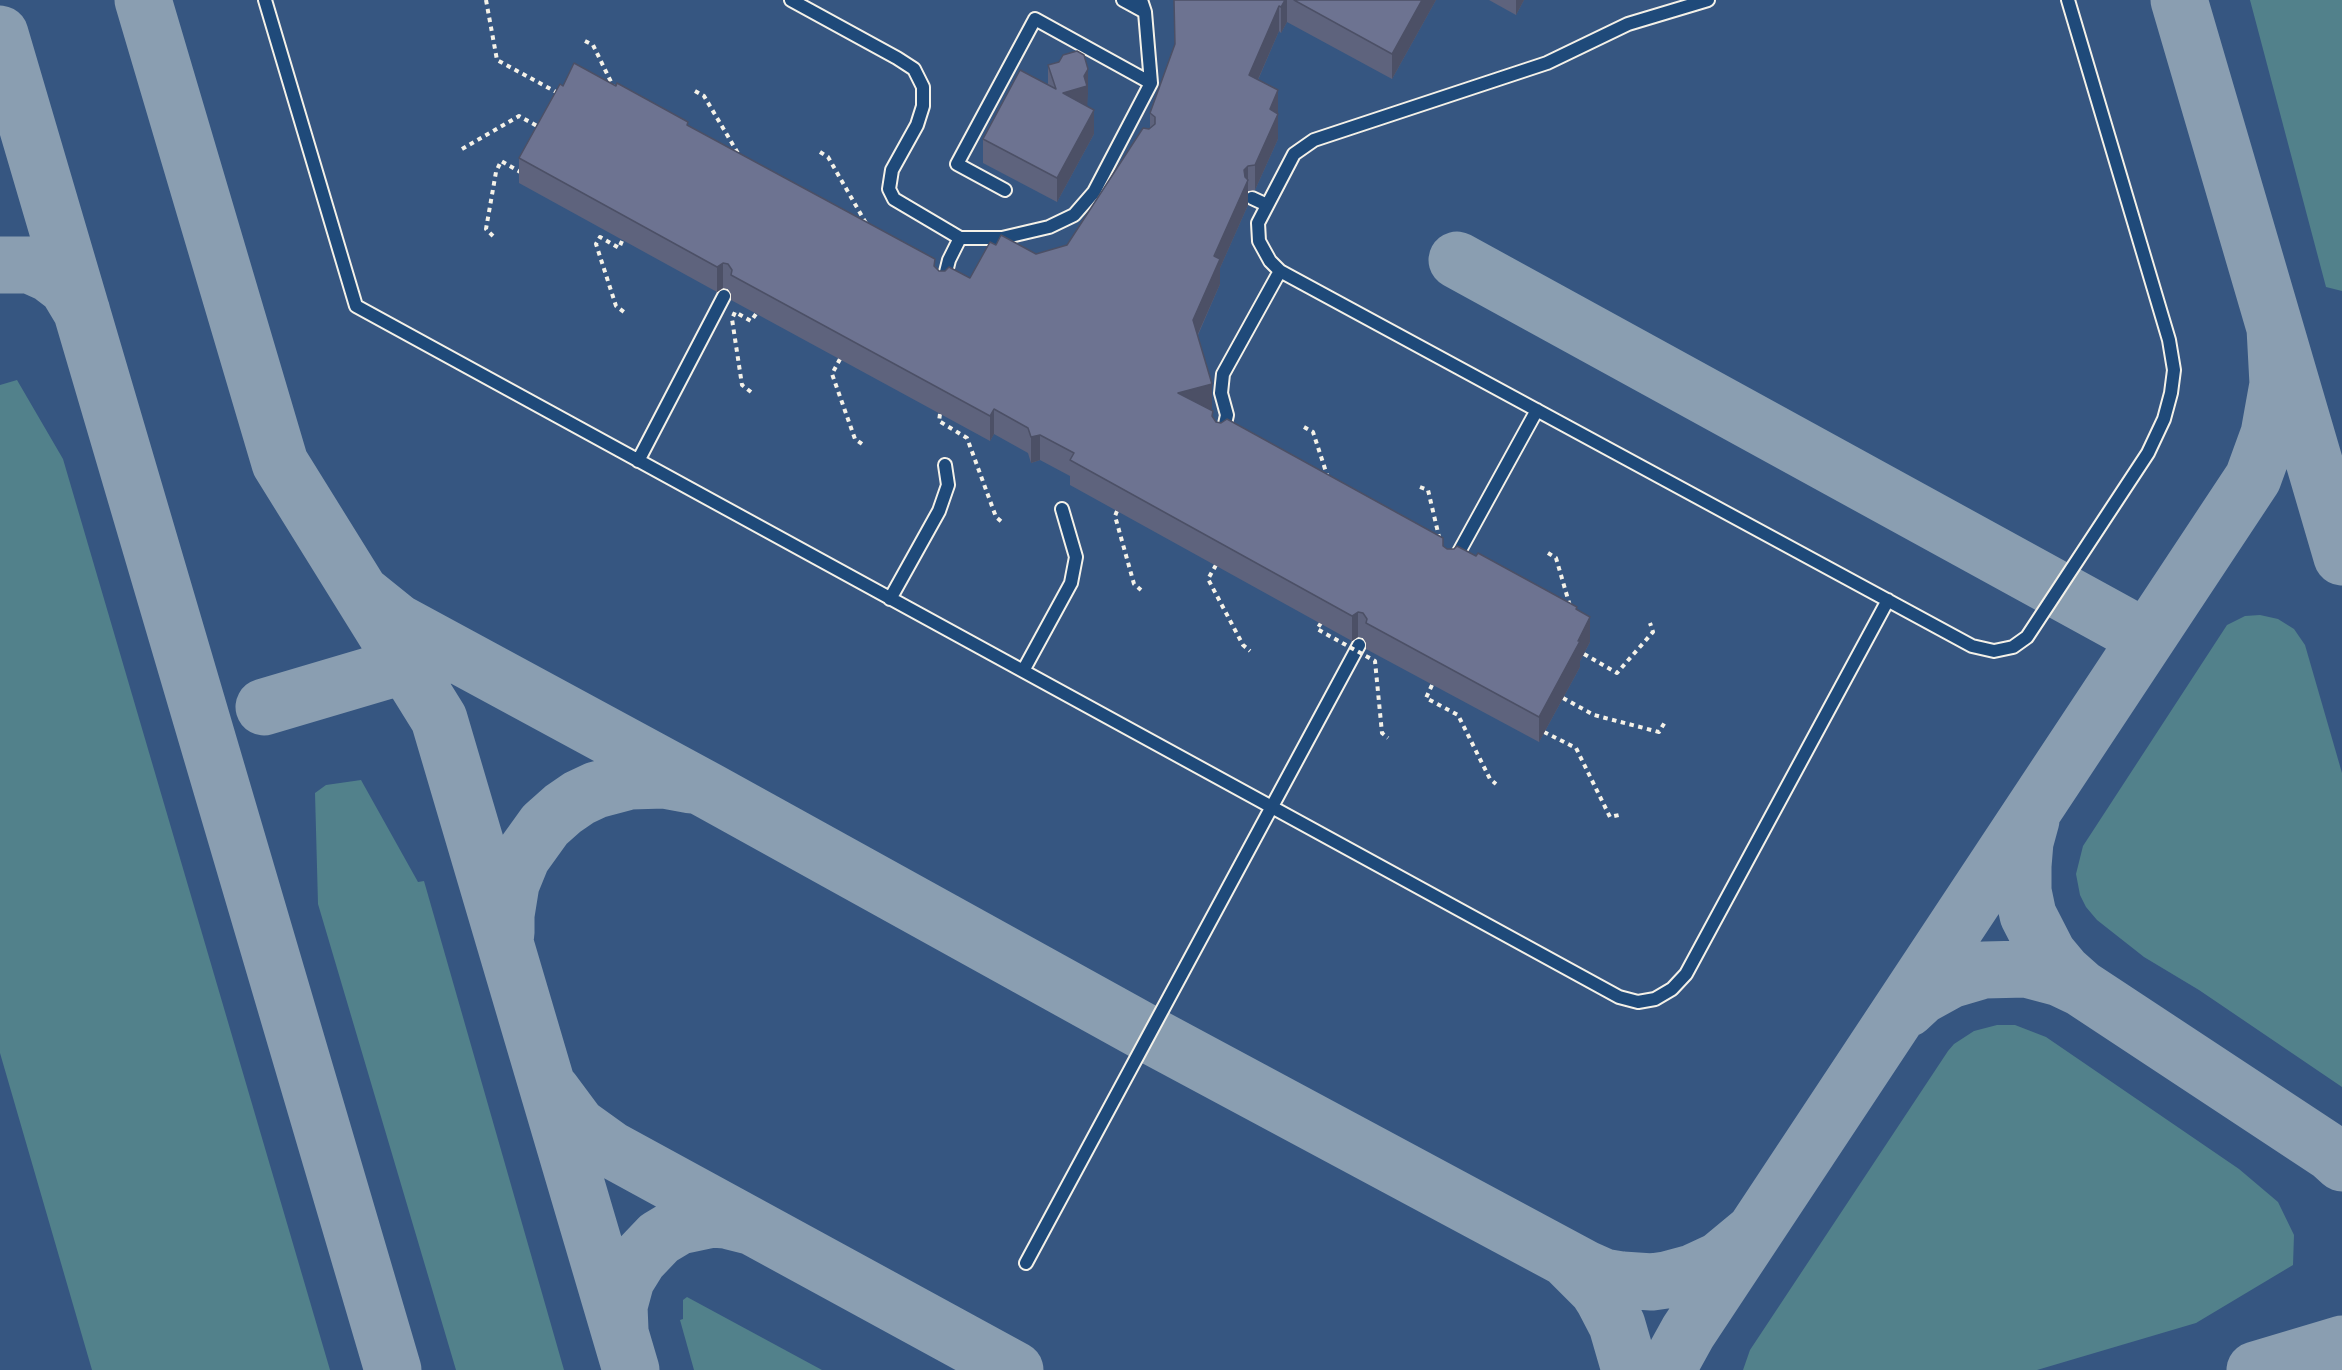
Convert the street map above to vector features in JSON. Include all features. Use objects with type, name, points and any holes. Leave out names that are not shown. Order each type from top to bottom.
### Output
[{"type":"lane","points":[[265,0],[356,306],[1619,997],[1638,1002],[1655,999],[1672,990],[1686,974],[1888,600]]},
{"type":"lane","points":[[791,0],[914,69],[923,87],[923,106],[917,125],[892,170],[889,189],[894,199],[960,238],[1002,238],[1049,227],[1074,215],[1094,192],[1130,136],[1151,83],[1143,6],[1123,0]]},
{"type":"lane","points":[[1708,0],[1628,24],[1547,63],[1314,140],[1294,154],[1258,223],[1259,241],[1270,261],[1280,270],[1972,646],[1994,651],[2013,647],[2027,637],[2148,453],[2164,419],[2174,370],[2169,340],[2068,0]]},
{"type":"lane","points":[[1005,190],[957,164],[1035,19],[1151,83]]},
{"type":"lane","points":[[1252,198],[1268,205]]},
{"type":"lane","points":[[942,288],[949,260],[960,238]]},
{"type":"lane","points":[[1220,440],[1226,429],[1227,415],[1221,393],[1223,375],[1280,270]]},
{"type":"lane","points":[[638,461],[724,296]]},
{"type":"lane","points":[[1450,567],[1537,410]]},
{"type":"lane","points":[[890,599],[939,511],[948,485],[945,465]]},
{"type":"lane","points":[[1023,671],[1071,583],[1076,558],[1062,509]]},
{"type":"lane","points":[[1026,1263],[1359,645]]},
{"type":"path","points":[[486,0],[497,60],[558,93]]},
{"type":"path","points":[[585,41],[593,45],[618,96]]},
{"type":"path","points":[[695,91],[704,96],[743,160]]},
{"type":"path","points":[[462,149],[519,116],[548,131]]},
{"type":"path","points":[[820,152],[828,157],[872,234]]},
{"type":"path","points":[[493,236],[486,229],[496,172],[501,161],[524,174]]},
{"type":"path","points":[[622,241],[619,248],[600,237],[596,244],[616,306],[624,312]]},
{"type":"path","points":[[751,392],[742,385],[732,319],[735,312],[751,321],[756,314]]},
{"type":"path","points":[[840,359],[832,374],[855,439],[862,444]]},
{"type":"path","points":[[940,414],[939,421],[967,438],[996,517],[1003,523]]},
{"type":"path","points":[[1304,428],[1312,432],[1330,484]]},
{"type":"path","points":[[1420,487],[1428,490],[1442,548]]},
{"type":"path","points":[[1118,511],[1115,516],[1134,584],[1142,590]]},
{"type":"path","points":[[1548,553],[1556,558],[1572,614]]},
{"type":"path","points":[[1216,565],[1208,579],[1243,645],[1250,651]]},
{"type":"path","points":[[1321,623],[1317,629],[1375,661],[1382,733],[1388,738]]},
{"type":"path","points":[[1584,654],[1617,673],[1653,632],[1650,623]]},
{"type":"path","points":[[1432,685],[1426,698],[1458,715],[1490,779],[1496,784]]},
{"type":"path","points":[[1563,698],[1594,715],[1659,732],[1665,722]]},
{"type":"path","points":[[1544,732],[1576,748],[1610,817],[1619,815]]},
{"type":"shaded area","points":[[0,0],[2342,0],[2342,1370],[0,1370]]},
{"type":"green space","points":[[2250,0],[2342,0],[2342,291],[2326,287]]},
{"type":"green space","points":[[17,380],[63,459],[330,1370],[92,1370],[0,1053],[0,385]]},
{"type":"green space","points":[[2260,615],[2278,619],[2294,629],[2305,645],[2342,773],[2342,1087],[2199,990],[2144,957],[2097,920],[2080,895],[2076,874],[2083,846],[2227,625],[2245,616]]},
{"type":"green space","points":[[361,780],[418,882],[424,881],[564,1370],[456,1370],[318,904],[315,793],[326,785]]},
{"type":"green space","points":[[1997,1025],[2015,1025],[2046,1037],[2239,1169],[2278,1202],[2294,1235],[2293,1265],[2196,1323],[2037,1370],[1743,1370],[1750,1350],[1948,1051],[1954,1044],[1974,1031]]},
{"type":"green space","points":[[687,1297],[822,1370],[694,1370],[680,1320],[683,1319],[683,1300]]},
{"type":"building","points":[[1174,0],[1285,0],[1281,7],[1279,6],[1249,75],[1278,90],[1270,109],[1278,114],[1255,165],[1248,166],[1244,170],[1248,180],[1214,256],[1220,259],[1193,320],[1212,384],[1178,393],[1213,411],[1212,416],[1216,422],[1221,423],[1227,419],[1443,538],[1443,546],[1447,549],[1454,549],[1457,546],[1476,556],[1478,553],[1577,607],[1576,609],[1590,617],[1578,641],[1580,641],[1539,717],[1366,623],[1367,619],[1363,613],[1358,612],[1352,616],[1070,460],[1074,453],[1040,435],[1031,437],[1028,428],[994,409],[990,416],[731,275],[732,270],[728,264],[723,263],[717,267],[519,158],[560,84],[563,86],[574,63],[616,86],[617,83],[688,122],[687,125],[935,259],[934,266],[939,271],[945,271],[949,267],[970,278],[990,242],[996,245],[1001,235],[1036,254],[1067,245],[1143,128],[1149,129],[1155,124],[1155,117],[1150,113],[1175,44]]},
{"type":"building","points":[[1294,0],[1422,0],[1392,54]]},
{"type":"building","points":[[1077,51],[1084,55],[1088,69],[1084,76],[1087,86],[1063,93],[1094,110],[1057,178],[983,139],[1020,70],[1056,89],[1048,65],[1059,62],[1063,55]]},
{"type":"taxiway","points":[[143,0],[280,463],[439,719],[631,1370]]},
{"type":"taxiway","points":[[2179,0],[2342,557]]},
{"type":"taxiway","points":[[0,34],[393,1370]]},
{"type":"taxiway","points":[[1457,260],[2146,638]]},
{"type":"taxiway","points":[[0,265],[30,265],[50,274],[67,287],[82,312]]},
{"type":"taxiway","points":[[1667,1370],[1688,1332],[2253,478],[2269,434],[2278,384],[2275,328]]},
{"type":"taxiway","points":[[361,593],[397,622],[709,791],[1150,1035],[1586,1269],[1604,1277],[1622,1280],[1652,1282],[1666,1280],[1692,1273],[1720,1260],[1755,1231]]},
{"type":"taxiway","points":[[264,707],[416,662],[442,657]]},
{"type":"taxiway","points":[[506,933],[506,915],[511,884],[522,857],[545,825],[563,809],[596,790],[630,781],[664,780],[691,785]]},
{"type":"taxiway","points":[[2031,820],[2025,842],[2023,866],[2023,891],[2028,915],[2048,954],[2081,988]]},
{"type":"taxiway","points":[[1907,1009],[1921,996],[1950,980],[1984,970],[2026,969],[2060,978],[2081,988],[2331,1153],[2342,1163]]},
{"type":"taxiway","points":[[552,1091],[578,1126],[610,1149],[1015,1370]]},
{"type":"taxiway","points":[[620,1330],[619,1306],[626,1280],[639,1259],[659,1238],[679,1226],[712,1219],[750,1226]]},
{"type":"taxiway","points":[[1568,1260],[1597,1289],[1604,1300],[1617,1325],[1630,1370]]},
{"type":"taxiway","points":[[2255,1370],[2342,1344]]}]
